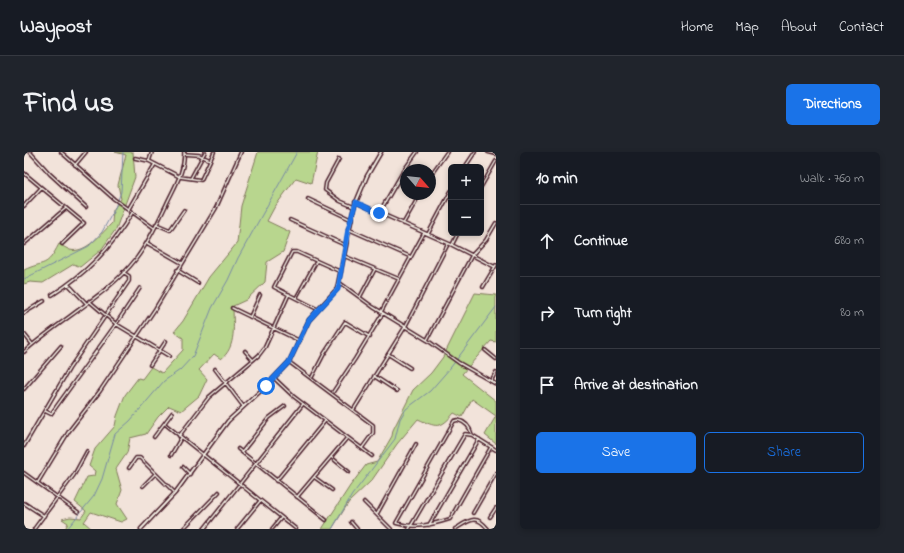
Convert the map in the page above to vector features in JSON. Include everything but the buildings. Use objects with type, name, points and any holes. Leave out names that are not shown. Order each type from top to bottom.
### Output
[{"type":"street","points":[[30,152],[50,174],[86,207]]},
{"type":"street","points":[[61,152],[116,201],[154,228]]},
{"type":"street","points":[[75,165],[86,152]]},
{"type":"street","points":[[149,161],[152,152]]},
{"type":"street","points":[[191,178],[205,152]]},
{"type":"street","points":[[135,158],[149,161],[180,177],[199,180],[203,178],[214,152]]},
{"type":"street","points":[[38,482],[69,431],[100,392],[137,337],[218,204],[241,152]]},
{"type":"street","points":[[141,529],[175,493],[228,421],[289,362],[298,340],[309,320],[317,309],[331,296],[340,283],[350,219],[367,176],[381,152]]},
{"type":"street","points":[[379,213],[404,170],[417,152]]},
{"type":"street","points":[[436,168],[447,152]]},
{"type":"street","points":[[467,164],[475,152]]},
{"type":"street","points":[[488,152],[496,154]]},
{"type":"street","points":[[24,352],[32,344],[89,301],[136,259],[146,243],[180,177],[184,163],[184,153],[210,160]]},
{"type":"street","points":[[339,159],[326,183],[325,190],[340,201],[354,207]]},
{"type":"street","points":[[484,182],[496,162]]},
{"type":"street","points":[[128,210],[155,164]]},
{"type":"street","points":[[24,173],[84,224],[62,244]]},
{"type":"street","points":[[24,206],[41,188]]},
{"type":"street","points":[[428,234],[448,197]]},
{"type":"street","points":[[308,199],[350,219]]},
{"type":"street","points":[[403,224],[417,200]]},
{"type":"street","points":[[356,202],[495,266],[483,287]]},
{"type":"street","points":[[24,244],[66,208]]},
{"type":"street","points":[[156,224],[170,230],[184,210]]},
{"type":"street","points":[[52,295],[90,267],[110,247],[132,213]]},
{"type":"street","points":[[290,220],[345,245]]},
{"type":"street","points":[[427,340],[472,255],[486,240],[496,223]]},
{"type":"street","points":[[348,229],[411,257]]},
{"type":"street","points":[[332,392],[370,337],[424,233]]},
{"type":"street","points":[[452,245],[456,236]]},
{"type":"street","points":[[146,243],[182,263]]},
{"type":"street","points":[[354,409],[405,327],[448,244]]},
{"type":"street","points":[[317,309],[276,288],[274,284],[292,252],[297,252],[316,262],[341,272]]},
{"type":"street","points":[[344,256],[399,279]]},
{"type":"street","points":[[296,298],[316,262]]},
{"type":"street","points":[[360,297],[375,269]]},
{"type":"street","points":[[178,270],[198,283]]},
{"type":"street","points":[[24,446],[104,315],[129,281],[129,276],[123,272]]},
{"type":"street","points":[[340,283],[382,313],[427,340],[459,363],[496,384]]},
{"type":"street","points":[[68,284],[86,303]]},
{"type":"street","points":[[45,411],[51,414],[140,288]]},
{"type":"street","points":[[179,436],[204,402],[254,360],[265,347],[289,294]]},
{"type":"street","points":[[250,317],[260,295]]},
{"type":"street","points":[[24,313],[44,301]]},
{"type":"street","points":[[89,301],[116,324],[169,356]]},
{"type":"street","points":[[232,308],[298,340]]},
{"type":"street","points":[[312,377],[324,354],[345,322],[370,337]]},
{"type":"street","points":[[24,334],[32,344]]},
{"type":"street","points":[[150,365],[166,341]]},
{"type":"street","points":[[24,389],[61,346]]},
{"type":"street","points":[[245,350],[254,360]]},
{"type":"street","points":[[485,350],[496,359]]},
{"type":"street","points":[[388,354],[410,368]]},
{"type":"street","points":[[289,362],[312,377],[374,424],[373,433],[362,448]]},
{"type":"street","points":[[215,369],[244,406]]},
{"type":"street","points":[[491,381],[496,372]]},
{"type":"street","points":[[374,376],[397,391]]},
{"type":"street","points":[[274,378],[303,404],[372,456]]},
{"type":"street","points":[[204,529],[303,404]]},
{"type":"street","points":[[242,453],[266,421],[285,406]]},
{"type":"street","points":[[154,437],[172,413]]},
{"type":"street","points":[[472,435],[470,428],[465,423],[458,420],[454,421],[396,521],[398,524],[409,529],[450,519],[491,447]]},
{"type":"street","points":[[276,481],[325,421]]},
{"type":"street","points":[[165,424],[296,529]]},
{"type":"street","points":[[409,529],[465,434],[472,435],[496,450]]},
{"type":"street","points":[[171,455],[181,438]]},
{"type":"street","points":[[297,497],[347,438]]},
{"type":"street","points":[[429,525],[479,439]]},
{"type":"street","points":[[377,514],[416,444]]},
{"type":"street","points":[[238,449],[326,520]]},
{"type":"street","points":[[34,529],[74,475],[87,451]]},
{"type":"street","points":[[128,468],[134,459],[138,457],[175,493]]},
{"type":"street","points":[[331,457],[349,472]]},
{"type":"street","points":[[183,467],[190,474]]},
{"type":"street","points":[[24,473],[59,496],[78,512]]},
{"type":"street","points":[[473,513],[496,473]]},
{"type":"street","points":[[143,486],[155,474]]},
{"type":"street","points":[[314,477],[332,490]]},
{"type":"street","points":[[183,529],[219,492]]},
{"type":"street","points":[[237,529],[260,501]]},
{"type":"street","points":[[364,502],[391,529]]},
{"type":"street","points":[[24,503],[44,516]]},
{"type":"street","points":[[490,517],[496,508]]},
{"type":"street","points":[[272,529],[281,518]]},
{"type":"street","points":[[457,529],[472,519],[479,520],[488,529]]},
{"type":"street","points":[[351,522],[357,529]]},
{"type":"green space","points":[[115,152],[133,152],[135,177],[116,229],[101,250],[80,267],[74,264],[43,283],[30,282],[24,284],[24,270],[48,261],[59,244],[70,250],[82,249],[99,237],[112,223],[113,210],[121,199],[118,185],[126,155]]},
{"type":"green space","points":[[258,152],[318,152],[311,183],[296,178],[274,208],[267,221],[290,232],[283,252],[267,262],[265,282],[246,300],[233,306],[233,335],[230,348],[221,359],[214,354],[199,370],[207,379],[199,396],[181,411],[169,406],[158,417],[146,434],[130,438],[127,453],[116,469],[122,490],[117,504],[127,519],[121,522],[91,512],[84,522],[92,529],[65,529],[68,523],[62,519],[70,517],[81,518],[86,511],[75,502],[87,477],[94,476],[95,471],[89,466],[95,449],[115,426],[125,395],[138,378],[142,379],[151,367],[162,373],[183,350],[183,338],[174,332],[183,321],[209,277],[237,243],[241,206]]},
{"type":"green space","points":[[475,293],[496,295],[496,342],[491,341],[462,374],[496,401],[496,416],[472,399],[462,417],[454,413],[445,422],[438,425],[429,424],[418,419],[397,444],[372,480],[349,502],[332,529],[322,529],[350,486],[366,465],[377,462],[392,436],[393,430],[413,390],[431,373],[443,357]]},
{"type":"green space","points":[[496,416],[496,444],[485,435]]},
{"type":"waterway","points":[[24,279],[89,246],[102,232],[114,210],[121,192],[123,152]]},
{"type":"waterway","points":[[67,529],[94,496],[102,479],[115,434],[130,421],[164,381],[180,370],[193,356],[212,308],[297,152]]},
{"type":"waterway","points":[[332,529],[352,495],[395,439],[400,419],[406,409],[430,391],[451,367],[496,307]]},
{"type":"route","points":[[266,386],[289,362],[301,334],[317,309],[338,289],[348,229],[356,202],[379,213]]}]
